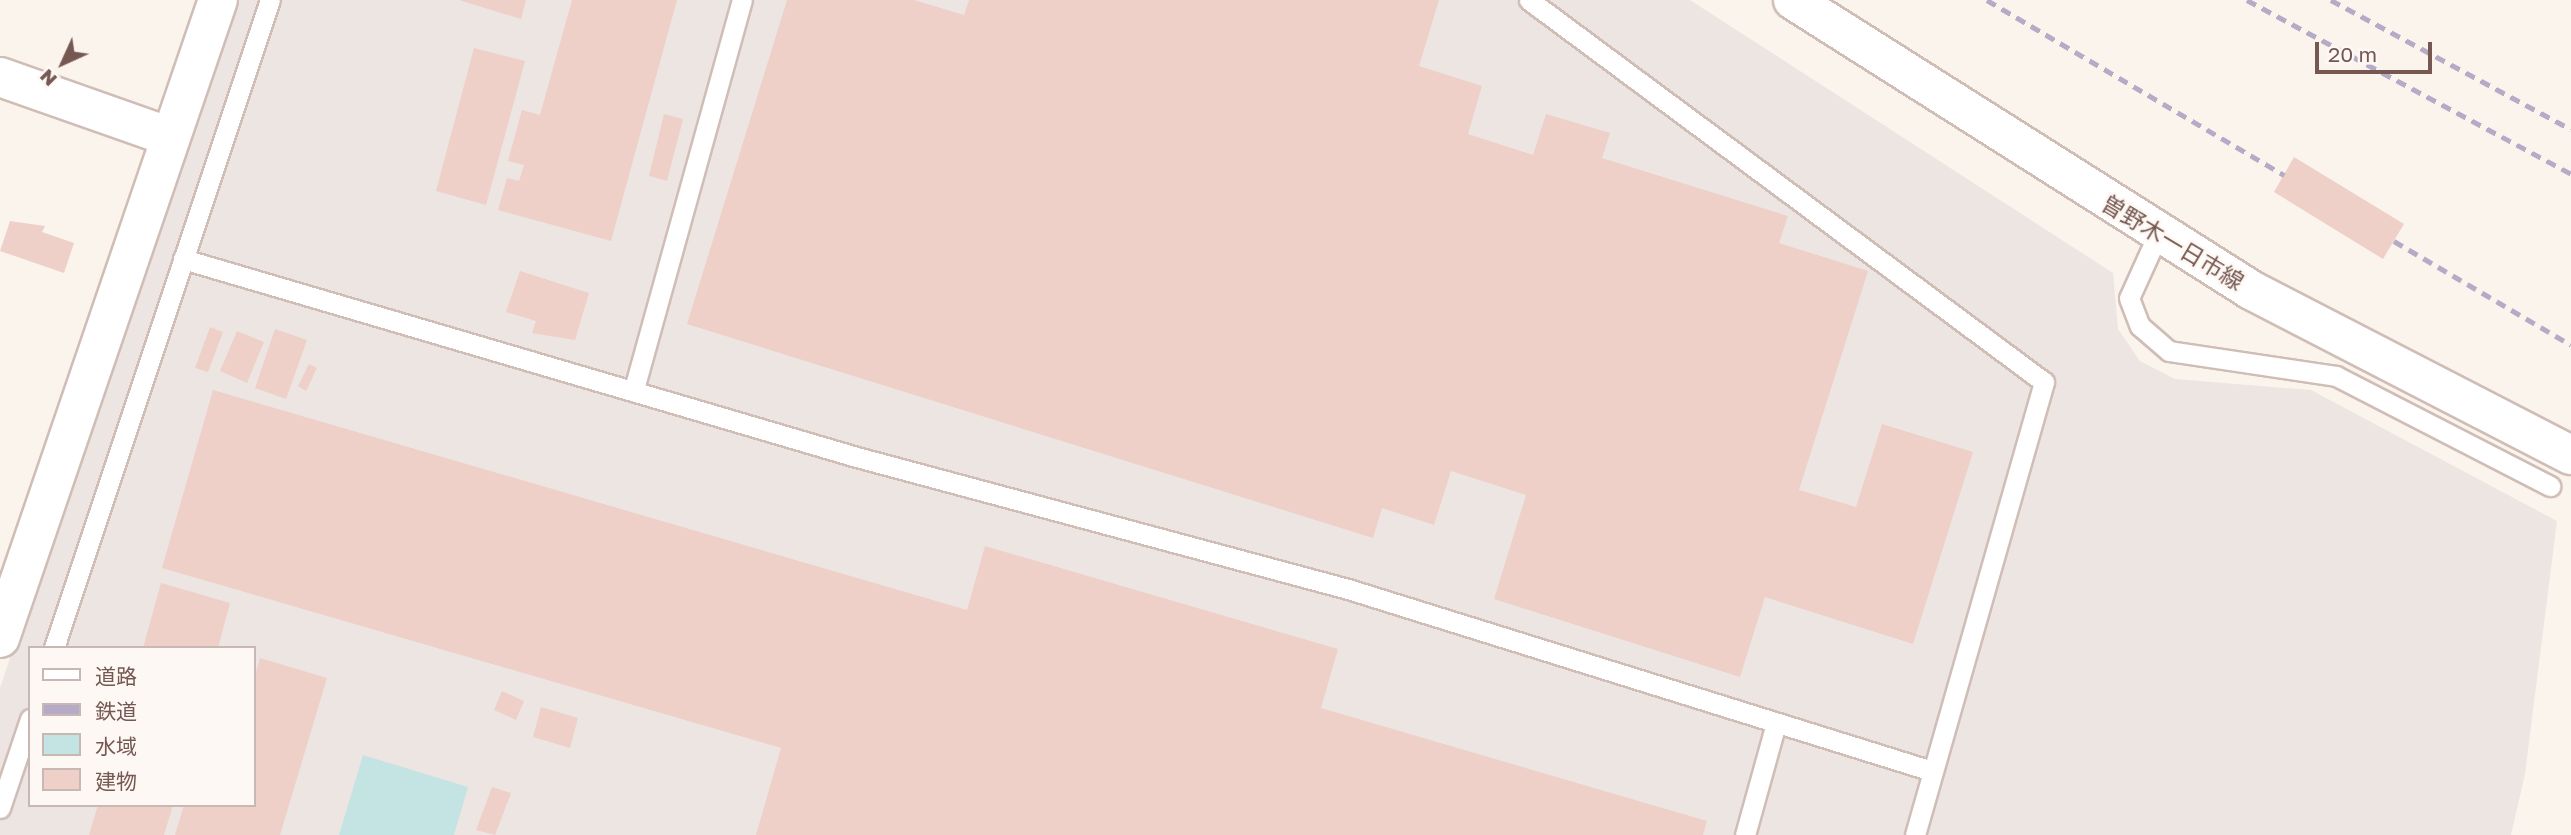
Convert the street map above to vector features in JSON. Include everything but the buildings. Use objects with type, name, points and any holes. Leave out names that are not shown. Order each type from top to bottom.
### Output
[{"type":"main road","points":[[0,638],[168,136],[218,0]]},
{"type":"main road","name":"曽野木一日市線","points":[[1793,0],[2251,290],[2571,455]]},
{"type":"main road","points":[[0,77],[168,136]]},
{"type":"lane","points":[[55,646],[270,0]]},
{"type":"lane","points":[[634,389],[742,0]]},
{"type":"lane","points":[[1529,0],[2044,382],[1931,771],[1915,835]]},
{"type":"lane","points":[[2159,232],[2129,298],[2140,326],[2169,351],[2336,376],[2550,486]]},
{"type":"lane","points":[[183,260],[634,389],[853,456],[1348,589],[1931,771]]},
{"type":"lane","points":[[1745,835],[1776,723]]},
{"type":"lane","points":[[0,808],[28,725]]},
{"type":"shaded area","points":[[229,0],[1690,0],[2113,273],[2118,329],[2140,361],[2175,379],[2311,390],[2557,521],[2525,774],[2511,835],[0,835],[0,688]]},
{"type":"water","points":[[363,755],[468,787],[454,835],[339,835]]},
{"type":"railway","points":[[1987,0],[2284,175]]},
{"type":"railway","points":[[2247,0],[2571,174]]},
{"type":"railway","points":[[2331,0],[2571,129]]},
{"type":"railway","points":[[2394,241],[2571,345]]}]
